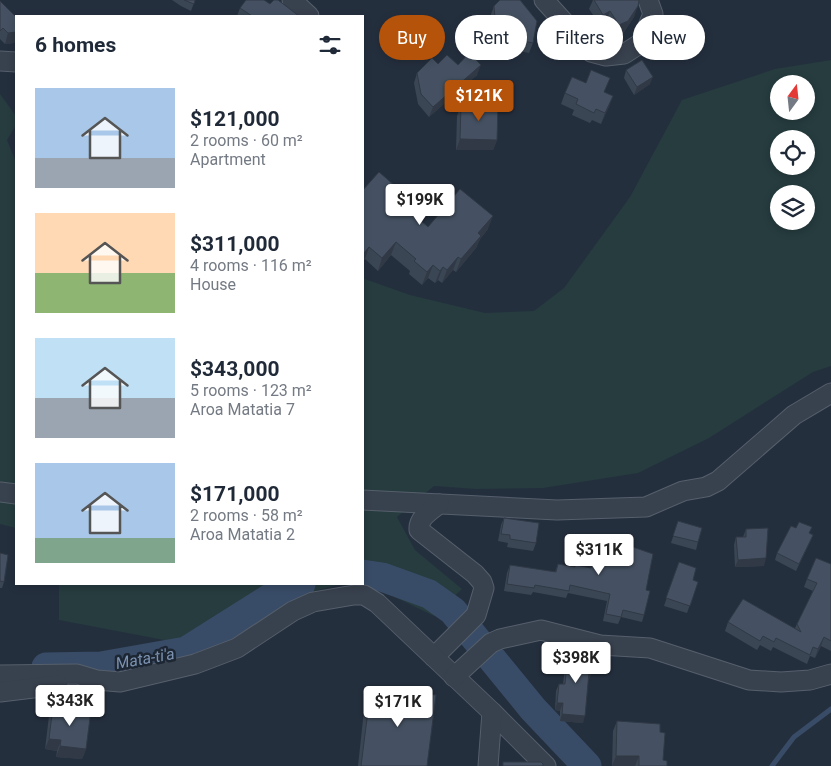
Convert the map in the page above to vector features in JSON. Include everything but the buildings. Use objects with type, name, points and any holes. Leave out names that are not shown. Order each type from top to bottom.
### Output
[{"type":"street","points":[[292,0],[308,15]]},
{"type":"street","points":[[544,0],[590,52],[606,56],[624,54],[642,43],[653,14],[648,0]]},
{"type":"street","points":[[0,61],[15,62]]},
{"type":"street","points":[[364,500],[557,510],[646,507],[683,491],[706,488],[718,481],[794,415],[831,393]]},
{"type":"street","points":[[0,492],[15,494]]},
{"type":"street","points":[[434,657],[476,615],[484,588],[482,582],[475,574],[420,530],[419,524],[421,519],[439,504]]},
{"type":"street","points":[[0,692],[96,680],[120,682],[195,664],[237,648],[313,602],[364,595],[377,603],[546,766]]},
{"type":"street","points":[[454,677],[491,643],[500,639],[541,630],[600,644],[650,648],[749,680],[781,682],[810,680],[831,674]]},
{"type":"street","points":[[0,675],[77,674],[96,680]]},
{"type":"street","points":[[488,766],[492,712]]},
{"type":"green space","points":[[831,60],[831,366],[813,372],[709,438],[638,473],[543,488],[476,489],[434,486],[397,517],[415,550],[462,589],[434,616],[364,583],[364,279],[410,295],[485,313],[534,311],[564,288],[630,197],[682,100],[775,69]]},
{"type":"green space","points":[[0,94],[15,115],[15,127],[7,140],[15,160],[15,528],[0,524]]},
{"type":"green space","points":[[59,585],[338,585],[298,595],[259,621],[206,648],[59,620]]},
{"type":"waterway","name":"Mata-ti'a","points":[[364,574],[382,577],[429,594],[453,611],[533,709],[587,766]]},
{"type":"waterway","name":"Mata-ti'a","points":[[46,667],[101,666],[186,651],[281,591],[298,585]]},
{"type":"waterway","points":[[772,766],[794,737],[831,709]]}]
